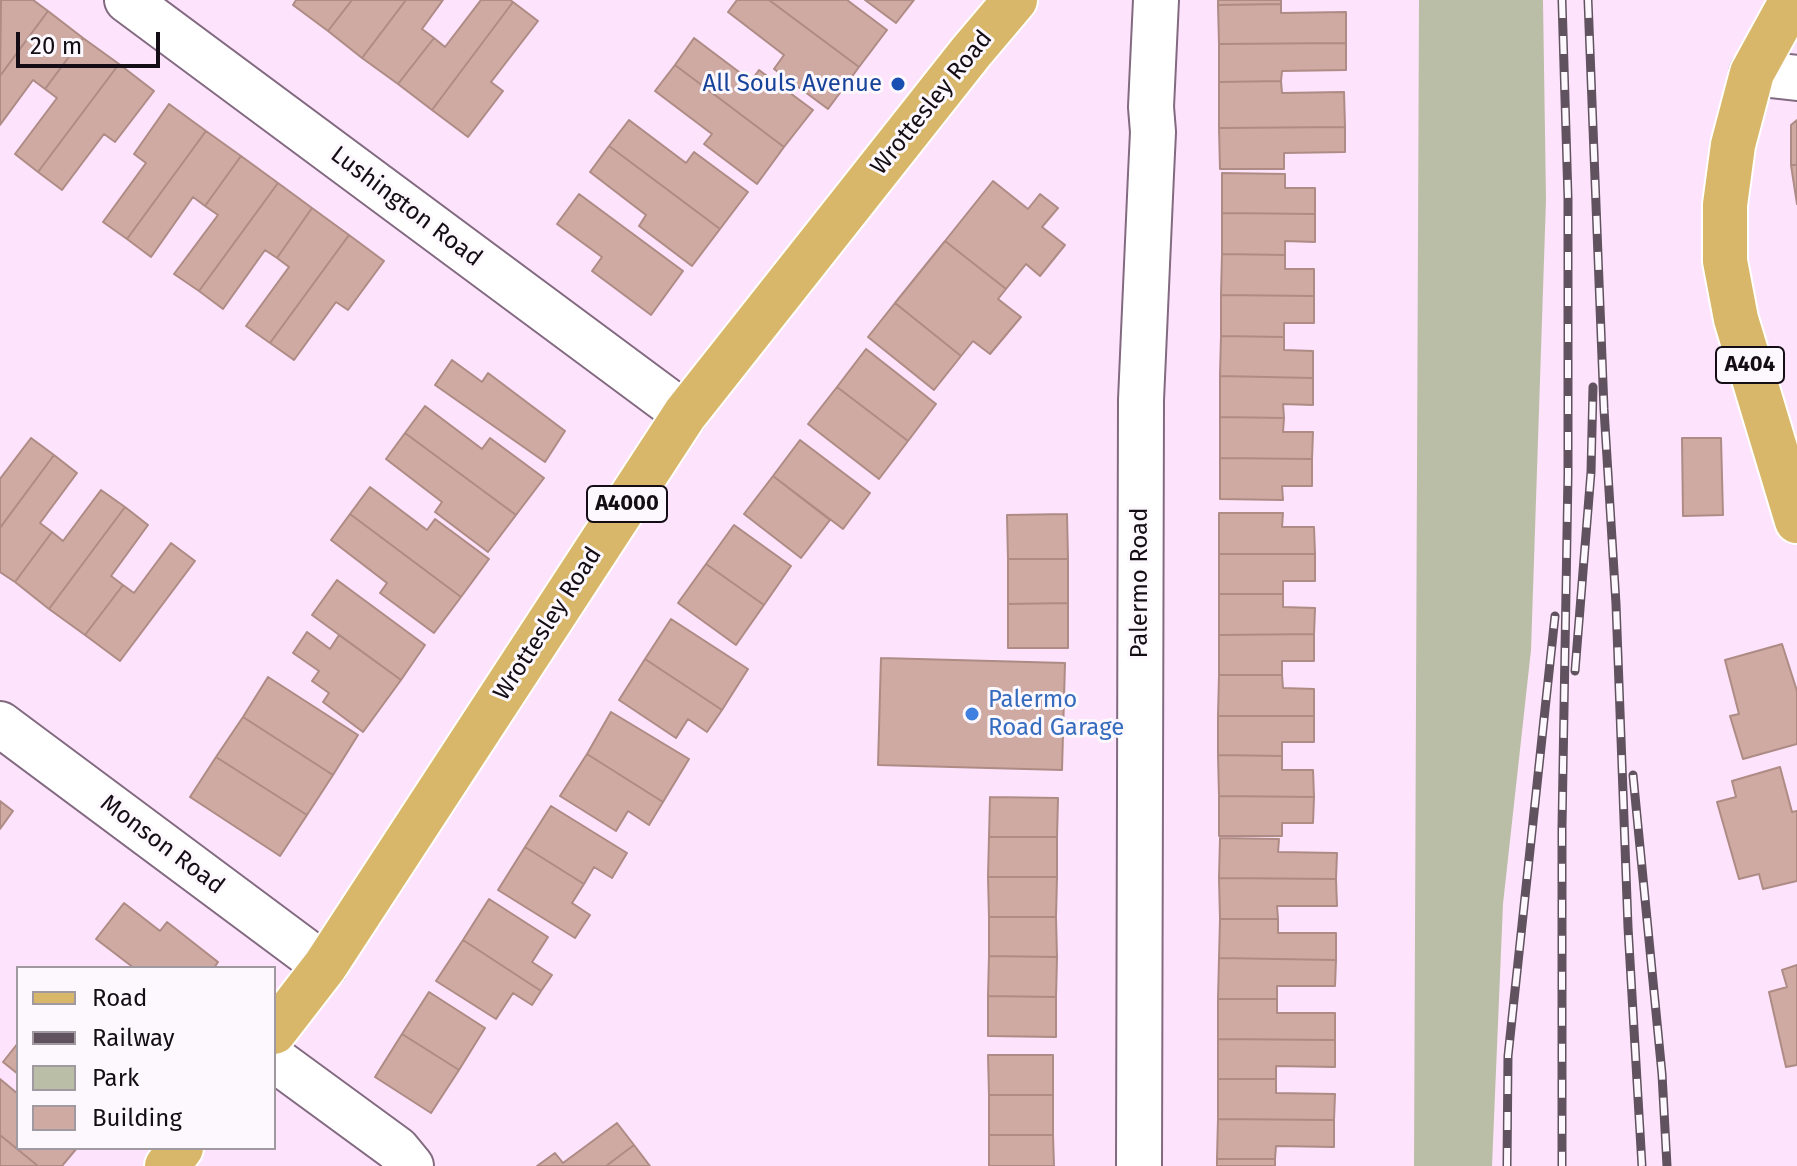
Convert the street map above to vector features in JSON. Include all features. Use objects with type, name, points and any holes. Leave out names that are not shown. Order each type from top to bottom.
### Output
[{"type":"main road","name":"Wrottesley Road","points":[[276,1029],[325,966],[685,414],[1015,0]]},
{"type":"main road","name":"A404","points":[[1792,0],[1752,73],[1731,160],[1725,205],[1725,261],[1736,319],[1797,521]]},
{"type":"main road","points":[[167,1166],[179,1150]]},
{"type":"street","name":"Lushington Road","points":[[127,0],[685,414]]},
{"type":"street","name":"Palermo Road","points":[[1139,1166],[1141,400],[1156,0]]},
{"type":"street","points":[[1752,73],[1797,78]]},
{"type":"street","name":"Monson Road","points":[[0,724],[325,966]]},
{"type":"street","points":[[276,1060],[397,1149],[411,1166]]},
{"type":"green space","points":[[1419,0],[1543,0],[1546,200],[1531,650],[1503,904],[1492,1166],[1414,1166]]},
{"type":"building","points":[[1,0],[33,0],[48,11],[0,76]]},
{"type":"building","points":[[296,0],[352,0],[328,31],[293,5]]},
{"type":"building","points":[[352,0],[406,0],[362,58],[328,31]]},
{"type":"building","points":[[406,0],[443,0],[422,29],[434,38],[398,84],[362,58]]},
{"type":"building","points":[[481,0],[513,2],[432,110],[398,84],[434,38],[445,47]]},
{"type":"building","points":[[737,0],[769,0],[859,67],[828,109],[774,69],[784,55],[728,12]]},
{"type":"building","points":[[769,0],[847,0],[887,30],[859,67]]},
{"type":"building","points":[[865,0],[914,0],[896,23]]},
{"type":"building","points":[[1218,0],[1281,0],[1281,4],[1218,5]]},
{"type":"building","points":[[513,2],[538,21],[491,82],[503,91],[468,137],[432,110]]},
{"type":"building","points":[[1281,4],[1281,13],[1346,12],[1346,43],[1219,44],[1218,5]]},
{"type":"building","points":[[48,11],[83,38],[45,89],[33,80],[0,125],[0,76]]},
{"type":"building","points":[[83,38],[119,64],[38,172],[15,154],[57,98],[45,89]]},
{"type":"building","points":[[694,38],[751,81],[759,70],[813,110],[784,147],[675,65]]},
{"type":"building","points":[[1346,43],[1346,70],[1282,71],[1281,81],[1219,82],[1219,44]]},
{"type":"building","points":[[119,64],[154,91],[115,142],[104,134],[62,190],[38,172]]},
{"type":"building","points":[[675,65],[784,147],[757,184],[704,144],[712,134],[655,91]]},
{"type":"building","points":[[1281,81],[1282,93],[1344,92],[1345,127],[1219,128],[1219,82]]},
{"type":"building","points":[[169,104],[206,131],[127,239],[103,222],[146,163],[134,154]]},
{"type":"building","points":[[629,120],[686,163],[694,152],[748,192],[720,229],[609,146]]},
{"type":"building","points":[[1797,120],[1797,165],[1791,165],[1791,125]]},
{"type":"building","points":[[1345,127],[1345,152],[1284,153],[1284,169],[1220,169],[1219,128]]},
{"type":"building","points":[[206,131],[241,156],[205,206],[193,197],[151,257],[127,239]]},
{"type":"building","points":[[609,146],[720,229],[692,266],[639,226],[646,215],[590,172]]},
{"type":"building","points":[[241,156],[278,183],[199,291],[174,274],[218,215],[205,206]]},
{"type":"building","points":[[1791,165],[1797,165],[1797,204]]},
{"type":"building","points":[[1222,173],[1285,174],[1285,188],[1315,188],[1315,214],[1222,213]]},
{"type":"building","points":[[993,181],[1028,209],[1040,194],[1058,208],[1042,227],[1065,245],[1040,276],[1026,264],[1006,289],[945,241]]},
{"type":"building","points":[[278,183],[312,208],[277,258],[265,250],[223,309],[199,291]]},
{"type":"building","points":[[579,194],[683,271],[651,315],[592,271],[602,257],[557,224]]},
{"type":"building","points":[[312,208],[349,235],[270,343],[246,326],[289,267],[277,258]]},
{"type":"building","points":[[1222,213],[1315,214],[1315,242],[1285,241],[1285,255],[1222,254]]},
{"type":"building","points":[[349,235],[384,261],[348,310],[336,302],[294,360],[270,343]]},
{"type":"building","points":[[945,241],[1006,289],[998,299],[1021,317],[990,354],[973,341],[961,356],[895,303]]},
{"type":"building","points":[[1222,254],[1285,255],[1285,269],[1314,269],[1314,296],[1221,295]]},
{"type":"building","points":[[1221,295],[1314,296],[1314,323],[1284,323],[1284,337],[1221,336]]},
{"type":"building","points":[[895,303],[961,356],[934,390],[868,337]]},
{"type":"building","points":[[1221,336],[1284,337],[1284,350],[1313,351],[1313,378],[1220,376]]},
{"type":"building","points":[[866,349],[936,404],[908,441],[837,387]]},
{"type":"building","points":[[452,360],[482,382],[488,373],[565,431],[545,462],[435,385]]},
{"type":"building","points":[[1220,376],[1313,378],[1313,405],[1283,404],[1284,418],[1220,417]]},
{"type":"building","points":[[837,387],[908,441],[879,479],[808,424]]},
{"type":"building","points":[[425,406],[482,449],[490,438],[544,478],[516,515],[405,433]]},
{"type":"building","points":[[1220,417],[1284,418],[1283,432],[1313,432],[1312,459],[1220,458]]},
{"type":"building","points":[[405,433],[516,515],[488,552],[435,512],[442,502],[386,459]]},
{"type":"building","points":[[31,438],[54,455],[0,528],[0,479]]},
{"type":"building","points":[[1682,438],[1721,438],[1723,515],[1683,516]]},
{"type":"building","points":[[800,440],[870,493],[843,529],[773,476]]},
{"type":"building","points":[[54,455],[77,473],[40,523],[52,532],[15,582],[0,572],[0,528]]},
{"type":"building","points":[[1220,458],[1312,459],[1312,486],[1282,486],[1283,500],[1220,499]]},
{"type":"building","points":[[773,476],[830,520],[801,558],[744,514]]},
{"type":"building","points":[[370,487],[427,530],[435,519],[489,559],[461,597],[350,514]]},
{"type":"building","points":[[101,490],[125,507],[49,609],[15,582],[52,532],[63,541]]},
{"type":"building","points":[[125,507],[148,525],[111,576],[123,585],[85,635],[49,609]]},
{"type":"building","points":[[1219,513],[1283,513],[1282,527],[1314,527],[1315,554],[1219,554]]},
{"type":"building","points":[[350,514],[461,597],[434,633],[380,593],[387,583],[331,540]]},
{"type":"building","points":[[1067,514],[1068,559],[1008,559],[1007,515]]},
{"type":"building","points":[[734,525],[791,566],[764,605],[706,564]]},
{"type":"building","points":[[171,543],[195,561],[120,661],[85,635],[123,585],[134,593]]},
{"type":"building","points":[[1219,554],[1315,554],[1315,581],[1283,581],[1283,594],[1219,594]]},
{"type":"building","points":[[1008,559],[1068,559],[1068,603],[1008,604]]},
{"type":"building","points":[[706,564],[764,605],[736,645],[678,603]]},
{"type":"building","points":[[337,580],[425,645],[401,680],[312,615]]},
{"type":"building","points":[[1219,594],[1283,594],[1283,607],[1315,608],[1314,634],[1219,635]]},
{"type":"building","points":[[1068,603],[1068,648],[1008,648],[1008,604]]},
{"type":"building","points":[[671,619],[748,669],[722,710],[645,659]]},
{"type":"building","points":[[307,632],[330,649],[339,635],[401,680],[363,732],[323,702],[329,693],[312,681],[319,671],[293,653]]},
{"type":"building","points":[[1314,634],[1314,661],[1282,661],[1282,675],[1219,675],[1219,635]]},
{"type":"building","points":[[1782,644],[1797,691],[1797,744],[1743,759],[1730,716],[1739,714],[1725,660]]},
{"type":"building","name":"Palermo Road Garage","points":[[881,658],[1065,663],[1062,770],[878,765]]},
{"type":"building","points":[[645,659],[722,710],[707,732],[688,719],[676,738],[619,700]]},
{"type":"building","points":[[1219,675],[1282,675],[1283,688],[1314,689],[1314,716],[1218,716]]},
{"type":"building","points":[[268,677],[358,735],[333,775],[243,717]]},
{"type":"building","points":[[611,712],[689,759],[663,802],[587,754]]},
{"type":"building","points":[[1218,716],[1314,716],[1314,742],[1282,742],[1282,756],[1218,755]]},
{"type":"building","points":[[243,717],[333,775],[307,815],[216,757]]},
{"type":"building","points":[[587,754],[663,802],[649,825],[628,811],[616,831],[560,796]]},
{"type":"building","points":[[1218,755],[1282,756],[1282,770],[1313,770],[1314,797],[1219,796]]},
{"type":"building","points":[[216,757],[307,815],[280,856],[190,797]]},
{"type":"building","points":[[1780,767],[1792,812],[1797,811],[1797,881],[1763,889],[1759,874],[1739,879],[1717,802],[1736,797],[1732,781]]},
{"type":"building","points":[[1219,796],[1314,797],[1313,823],[1282,823],[1282,836],[1219,836]]},
{"type":"building","points":[[990,797],[1058,798],[1057,837],[989,837]]},
{"type":"building","points":[[0,801],[13,811],[0,829]]},
{"type":"building","points":[[551,806],[627,853],[612,878],[594,867],[584,884],[525,847]]},
{"type":"building","points":[[989,837],[1057,837],[1057,877],[988,877]]},
{"type":"building","points":[[1220,838],[1279,839],[1278,852],[1337,853],[1336,879],[1219,878]]},
{"type":"building","points":[[525,847],[584,884],[572,903],[590,915],[575,938],[498,890]]},
{"type":"building","points":[[988,877],[1057,877],[1056,917],[989,917]]},
{"type":"building","points":[[1219,878],[1336,879],[1337,906],[1277,906],[1278,919],[1220,919]]},
{"type":"building","points":[[489,899],[548,937],[532,962],[552,975],[541,991],[463,940]]},
{"type":"building","points":[[124,903],[160,931],[167,922],[218,962],[215,966],[131,966],[96,939]]},
{"type":"building","points":[[989,917],[1056,917],[1057,957],[989,956]]},
{"type":"building","points":[[1220,919],[1278,919],[1278,933],[1336,933],[1336,960],[1219,958]]},
{"type":"building","points":[[463,940],[541,991],[532,1005],[513,993],[496,1019],[436,981]]},
{"type":"building","points":[[989,956],[1057,957],[1056,997],[988,996]]},
{"type":"building","points":[[1219,958],[1336,960],[1335,986],[1277,986],[1277,999],[1218,999]]},
{"type":"building","points":[[1797,965],[1797,1065],[1786,1067],[1769,992],[1787,987],[1782,970]]},
{"type":"building","points":[[429,992],[485,1028],[459,1070],[402,1034]]},
{"type":"building","points":[[988,996],[1056,997],[1056,1037],[988,1036]]},
{"type":"building","points":[[1218,999],[1277,999],[1277,1013],[1335,1013],[1335,1040],[1218,1039]]},
{"type":"building","points":[[402,1034],[459,1070],[431,1113],[375,1077]]},
{"type":"building","points":[[1218,1039],[1335,1040],[1335,1067],[1276,1066],[1276,1079],[1218,1079]]},
{"type":"building","points":[[16,1046],[16,1072],[3,1062]]},
{"type":"building","points":[[988,1055],[1053,1055],[1053,1095],[989,1095]]},
{"type":"building","points":[[0,1079],[16,1092],[16,1148],[0,1135]]},
{"type":"building","points":[[1218,1079],[1276,1079],[1276,1093],[1335,1094],[1334,1120],[1218,1119]]},
{"type":"building","points":[[989,1095],[1053,1095],[1053,1135],[989,1135]]},
{"type":"building","points":[[1218,1119],[1334,1120],[1334,1147],[1276,1146],[1275,1159],[1217,1159]]},
{"type":"building","points":[[617,1123],[634,1145],[606,1166],[537,1166],[555,1153],[563,1163]]},
{"type":"building","points":[[0,1135],[38,1166],[0,1166]]},
{"type":"building","points":[[989,1135],[1053,1135],[1054,1166],[989,1166]]},
{"type":"building","points":[[634,1145],[650,1166],[606,1166]]},
{"type":"building","points":[[18,1150],[75,1150],[62,1166],[38,1166]]},
{"type":"building","points":[[1217,1159],[1275,1159],[1275,1166],[1217,1166]]},
{"type":"railway","points":[[1562,0],[1568,198],[1562,1166]]},
{"type":"railway","points":[[1588,0],[1604,409],[1642,1166]]},
{"type":"railway","points":[[1575,671],[1591,472],[1593,387]]},
{"type":"railway","points":[[1507,1166],[1508,1056],[1555,616]]},
{"type":"railway","points":[[1633,775],[1662,1074],[1667,1166]]},
{"type":"place","name":"All Souls Avenue","points":[[898,84]]},
{"type":"place","name":"Palermo Road Garage","points":[[972,714]]}]
